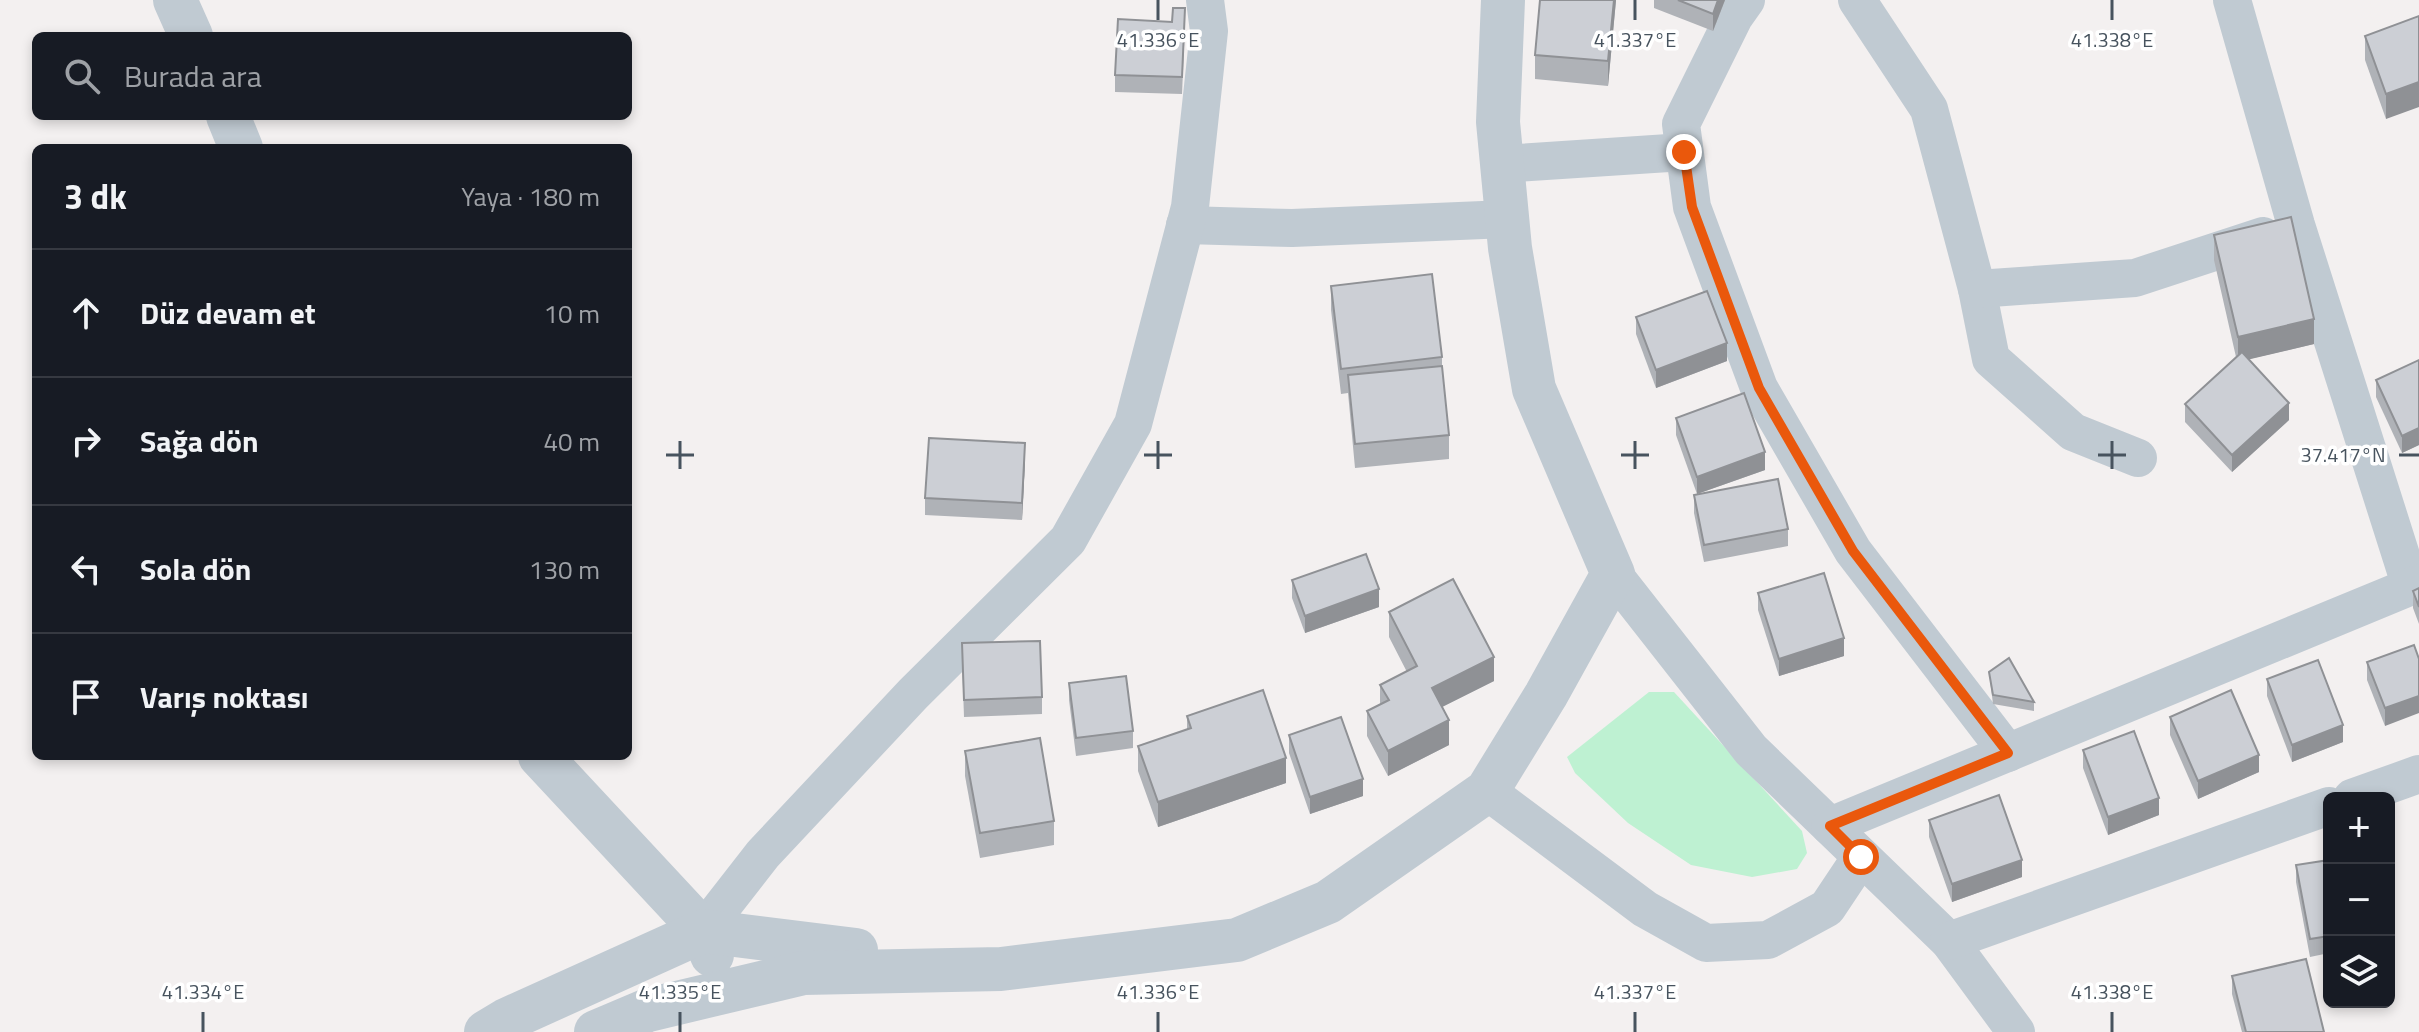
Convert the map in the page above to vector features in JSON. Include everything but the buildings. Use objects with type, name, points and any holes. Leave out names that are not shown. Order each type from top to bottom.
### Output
[{"type":"street","points":[[175,0],[189,32]]},
{"type":"street","points":[[486,1032],[506,1020],[703,931],[763,854],[913,694],[1068,540],[1133,424],[1190,207],[1209,31],[1205,0]]},
{"type":"street","points":[[1503,0],[1498,122],[1507,219],[1534,389],[1613,574],[1751,750],[1949,941],[2016,1032]]},
{"type":"street","points":[[1746,0],[1734,17],[1681,124],[1692,207],[1759,388],[1853,551],[2008,753]]},
{"type":"street","points":[[1857,0],[1929,109],[1977,289],[1991,359],[2073,432],[2138,458]]},
{"type":"street","points":[[1830,826],[2415,585],[2296,225],[2232,0]]},
{"type":"street","points":[[230,120],[239,144]]},
{"type":"street","points":[[1502,164],[1684,152]]},
{"type":"street","points":[[1185,225],[1292,228],[1507,219]]},
{"type":"street","points":[[1977,289],[2135,278],[2296,225]]},
{"type":"street","points":[[596,1032],[648,1010],[803,973],[1001,969],[1237,940],[1328,902],[1487,791],[1546,695],[1613,574]]},
{"type":"street","points":[[544,760],[703,931],[725,991]]},
{"type":"street","points":[[2369,792],[2419,774]]},
{"type":"street","points":[[1487,791],[1645,909],[1706,943],[1768,940],[1827,908],[1861,857]]},
{"type":"street","points":[[1949,941],[2323,808]]},
{"type":"street","points":[[703,931],[1001,969]]},
{"type":"green space","points":[[1649,692],[1674,692],[1802,831],[1807,853],[1797,869],[1752,877],[1691,865],[1628,823],[1575,773],[1567,757]]},
{"type":"route","points":[[1684,152],[1692,207],[1759,388],[1853,551],[2008,753],[1830,826],[1861,857]]}]
